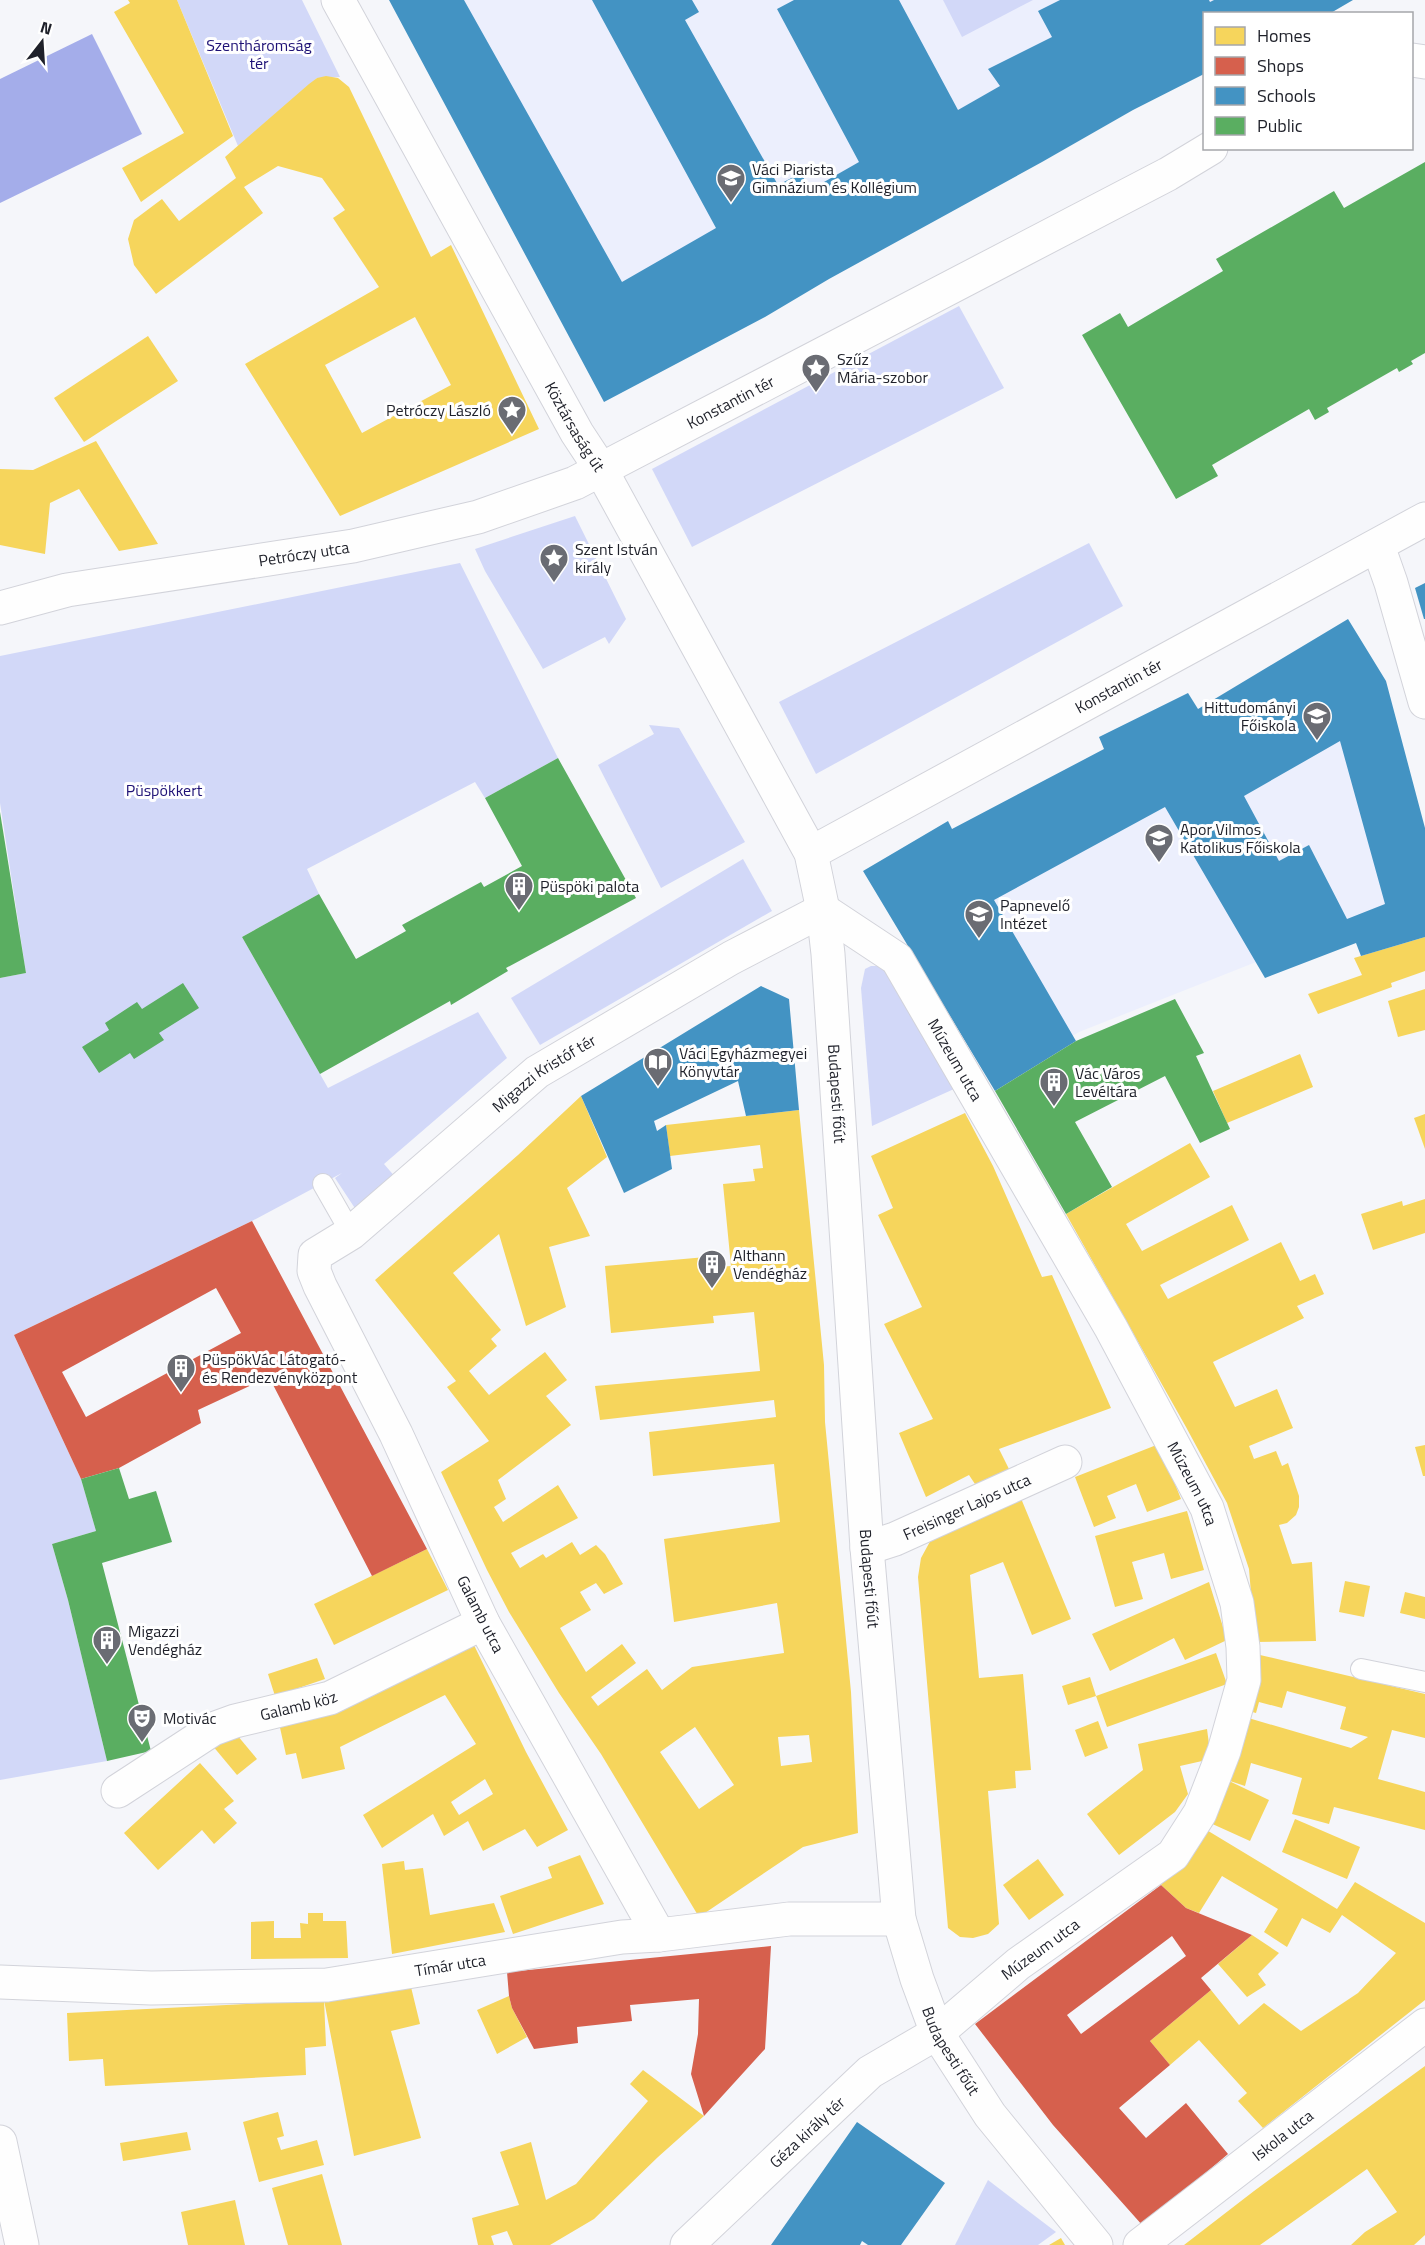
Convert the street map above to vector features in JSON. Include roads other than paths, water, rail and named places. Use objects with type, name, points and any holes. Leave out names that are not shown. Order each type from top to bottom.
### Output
[{"type":"street","name":"Köztársaság út","points":[[338,0],[577,434],[600,468],[811,853]]},
{"type":"street","name":"Konstantin tér","points":[[600,468],[1157,179],[1208,150]]},
{"type":"street","name":"Petróczy utca","points":[[0,608],[67,590],[353,546],[433,528],[478,517],[575,483],[600,468]]},
{"type":"street","name":"Konstantin tér","points":[[811,853],[1425,519]]},
{"type":"street","points":[[1378,546],[1391,582],[1425,702]]},
{"type":"street","name":"Budapesti főút","points":[[811,853],[823,910],[828,954],[867,1548],[899,1919],[917,1979],[937,2033],[990,2115],[1096,2245]]},
{"type":"street","name":"Migazzi Kristóf tér","points":[[320,1286],[314,1271],[315,1256],[351,1233],[537,1072],[731,958],[823,910]]},
{"type":"street","name":"Múzeum utca","points":[[823,910],[897,958],[1111,1329],[1207,1508],[1237,1603],[1243,1647],[1244,1680],[1224,1751],[1200,1813],[1173,1855],[1018,1964],[937,2033]]},
{"type":"street","name":"Galamb utca","points":[[320,1286],[396,1434],[483,1623],[659,1935]]},
{"type":"street","name":"Freisinger Lajos utca","points":[[867,1548],[895,1539],[1065,1462]]},
{"type":"street","name":"Galamb köz","points":[[118,1791],[213,1729],[235,1721],[330,1698],[483,1623]]},
{"type":"street","name":"Tímár utca","points":[[0,1982],[151,1988],[327,1985],[510,1953],[622,1937],[659,1935],[789,1919],[899,1919]]},
{"type":"street","name":"Iskola utca","points":[[1140,2245],[1425,2025]]},
{"type":"street","name":"Géza király tér","points":[[687,2245],[870,2072],[937,2033]]},
{"type":"street","points":[[0,2142],[22,2245]]},
{"type":"lane","points":[[323,1184],[351,1233]]},
{"type":"lane","points":[[1361,1669],[1425,1682]]},
{"type":"water","points":[[92,34],[142,134],[0,203],[0,79]]},
{"type":"place","name":"Váci Piarista Gimnázium és Kollégium","points":[[731,204]]},
{"type":"place","name":"Szűz Mária-szobor","points":[[816,394]]},
{"type":"place","name":"Petróczy László","points":[[512,436]]},
{"type":"place","name":"Szent István király","points":[[554,584]]},
{"type":"place","name":"Hittudományi Főiskola","points":[[1317,742]]},
{"type":"place","name":"Apor Vilmos Katolikus Főiskola","points":[[1159,864]]},
{"type":"place","name":"Püspöki palota","points":[[519,912]]},
{"type":"place","name":"Papnevelő Intézet","points":[[979,940]]},
{"type":"place","name":"Váci Egyházmegyei Könyvtár","points":[[658,1088]]},
{"type":"place","name":"Vác Város Levéltára","points":[[1054,1108]]},
{"type":"place","name":"Althann Vendégház","points":[[712,1290]]},
{"type":"place","name":"PüspökVác Látogató- és Rendezvényközpont","points":[[181,1394]]},
{"type":"place","name":"Migazzi Vendégház","points":[[107,1666]]},
{"type":"place","name":"Motivác","points":[[142,1744]]},
{"type":"park label","name":"Szentháromság tér","points":[[259,54]]},
{"type":"park label","name":"Püspökkert","points":[[164,790]]}]
